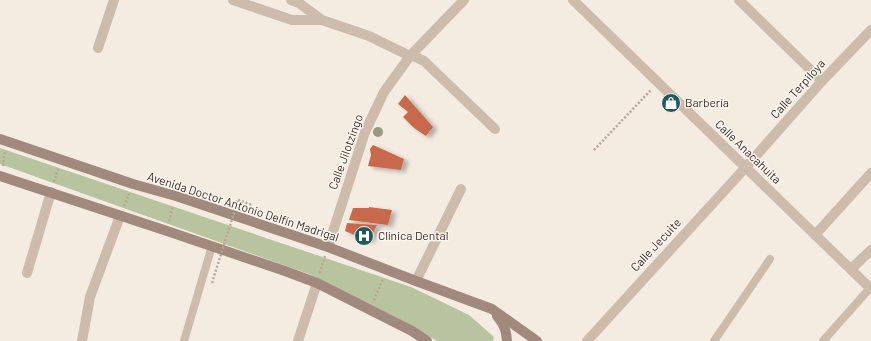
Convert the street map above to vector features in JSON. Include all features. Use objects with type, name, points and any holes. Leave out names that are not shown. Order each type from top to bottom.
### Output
[{"type":"main road","name":"Avenida Doctor Antonio Delfín Madrigal","points":[[3,140],[133,184],[176,196],[328,248],[492,309],[537,341]]},
{"type":"main road","points":[[0,178],[51,192],[317,283],[427,341]]},
{"type":"main road","points":[[492,309],[506,331],[507,341]]},
{"type":"street","points":[[98,48],[114,0]]},
{"type":"street","points":[[233,0],[292,20],[322,20],[369,36],[424,61],[495,129]]},
{"type":"street","points":[[291,0],[299,2],[322,20]]},
{"type":"street","name":"Calle Jilotzingo","points":[[328,248],[365,132],[384,92],[410,55],[464,0]]},
{"type":"street","name":"Calle Anacahuita","points":[[573,0],[870,289]]},
{"type":"street","points":[[739,0],[822,81]]},
{"type":"street","name":"Calle Terpiloya","points":[[746,167],[822,81],[871,30]]},
{"type":"street","name":"Calle Jecuite","points":[[587,341],[746,167]]},
{"type":"street","points":[[815,235],[871,173]]},
{"type":"street","points":[[416,281],[461,189]]},
{"type":"street","points":[[27,273],[51,192]]},
{"type":"street","points":[[82,341],[90,298],[120,216]]},
{"type":"street","points":[[850,269],[871,250]]},
{"type":"street","points":[[298,341],[317,283]]},
{"type":"lane","points":[[184,341],[212,246]]},
{"type":"lane","points":[[714,341],[770,259]]},
{"type":"lane","points":[[823,341],[870,289]]},
{"type":"path","points":[[594,150],[657,83]]},
{"type":"path","points":[[0,178],[3,140]]},
{"type":"path","points":[[51,192],[60,159]]},
{"type":"path","points":[[120,216],[133,184]]},
{"type":"path","points":[[167,231],[176,196]]},
{"type":"path","points":[[212,283],[238,200],[252,205]]},
{"type":"path","points":[[317,283],[328,248]]},
{"type":"path","points":[[370,310],[387,270]]},
{"type":"green space","points":[[0,148],[411,287],[469,315],[494,337],[493,341],[437,341],[399,319],[309,274],[0,164]]},
{"type":"building","points":[[405,95],[433,127],[426,136],[414,128],[403,117],[408,112],[398,104]]},
{"type":"building","points":[[373,145],[404,159],[401,170],[368,166],[371,155],[370,149]]},
{"type":"building","points":[[369,207],[392,210],[388,225],[349,220],[353,208]]},
{"type":"building","name":"Clínica Dental","points":[[347,223],[377,225],[369,241],[345,231]]},
{"type":"place","name":"Barbería","points":[[671,103]]},
{"type":"place","name":"Clínica Dental","points":[[364,236]]}]
